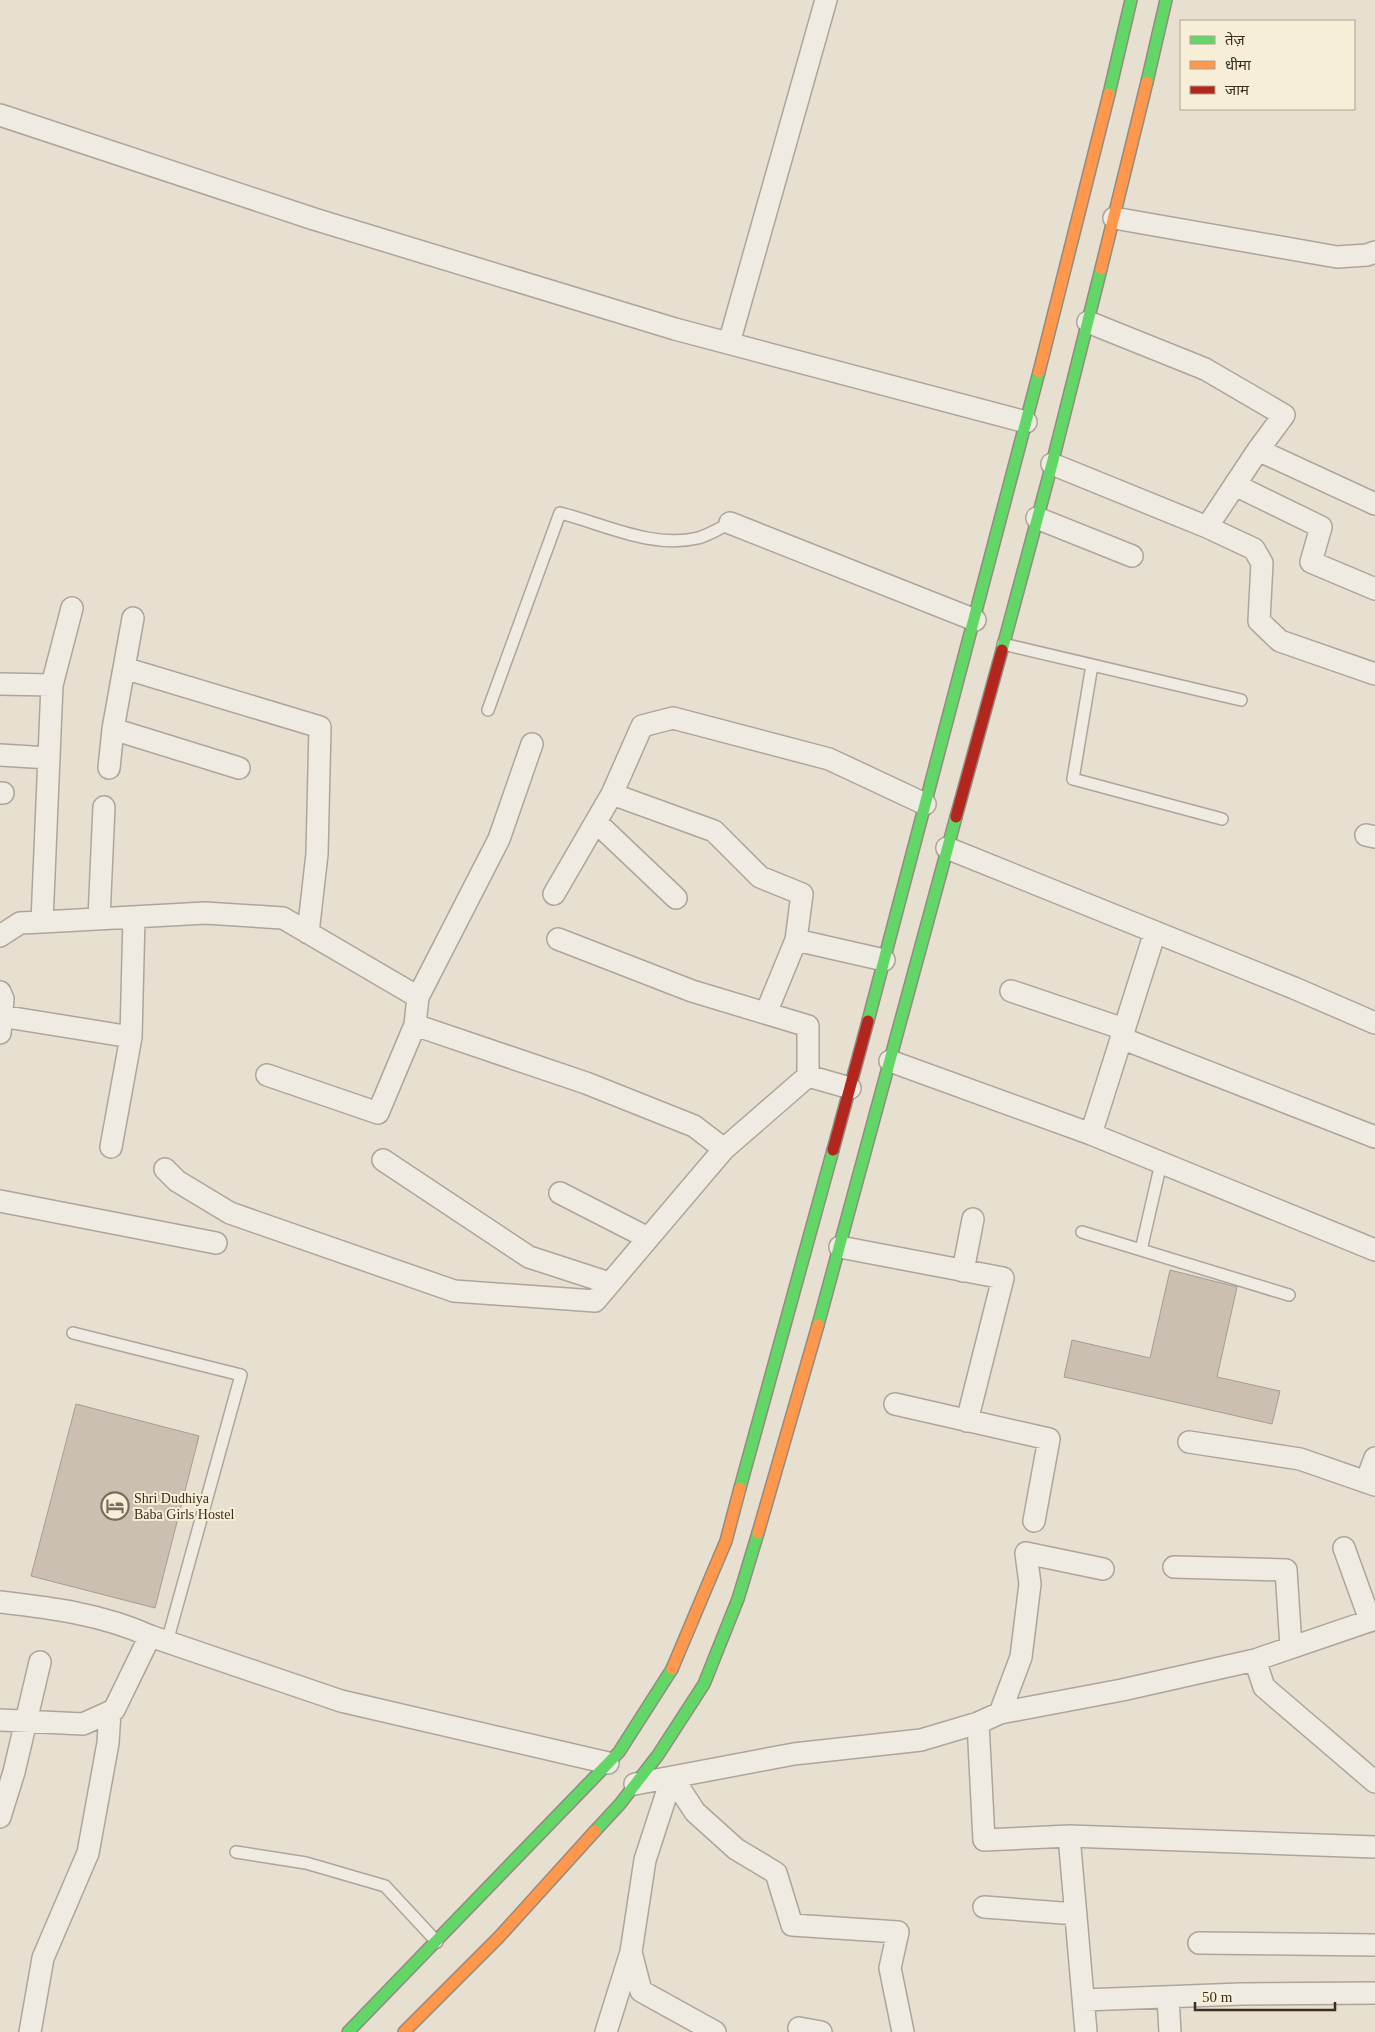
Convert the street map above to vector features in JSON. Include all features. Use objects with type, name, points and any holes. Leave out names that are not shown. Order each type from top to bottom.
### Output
[{"type":"highway","points":[[348,2032],[619,1752],[672,1669],[726,1542],[975,620],[1086,190],[1131,0]]},
{"type":"highway","points":[[404,2032],[499,1937],[620,1804],[658,1755],[704,1684],[738,1599],[801,1389],[1052,464],[1114,218],[1166,0]]},
{"type":"street","points":[[729,343],[826,0]]},
{"type":"street","points":[[0,115],[323,222],[675,329],[1026,422]]},
{"type":"street","points":[[1114,218],[1337,257],[1372,258]]},
{"type":"street","points":[[1088,322],[1204,369],[1284,415],[1258,450],[1207,527]]},
{"type":"street","points":[[1258,450],[1375,504]]},
{"type":"street","points":[[1052,464],[1207,527],[1254,549],[1262,563],[1259,621],[1280,641],[1375,674]]},
{"type":"street","points":[[1235,485],[1321,527],[1312,562],[1375,588]]},
{"type":"street","points":[[1037,518],[1132,556]]},
{"type":"street","points":[[730,523],[975,620]]},
{"type":"street","points":[[42,922],[52,685],[72,608]]},
{"type":"street","points":[[109,768],[113,728],[132,618]]},
{"type":"street","points":[[124,668],[320,727],[317,854],[308,933]]},
{"type":"street","points":[[0,684],[52,685]]},
{"type":"street","points":[[554,894],[612,794],[642,726],[673,718],[829,759],[925,804]]},
{"type":"street","points":[[113,728],[239,768]]},
{"type":"street","points":[[267,1074],[378,1113],[415,1025],[418,997],[498,839],[532,744]]},
{"type":"street","points":[[0,755],[49,758]]},
{"type":"street","points":[[612,794],[714,831],[760,877],[802,894],[796,940],[766,1013]]},
{"type":"street","points":[[99,918],[104,807]]},
{"type":"street","points":[[596,822],[676,898]]},
{"type":"street","points":[[947,848],[1375,1023]]},
{"type":"street","points":[[0,936],[20,923],[205,914],[283,918],[418,997]]},
{"type":"street","points":[[111,1146],[131,1037],[134,917]]},
{"type":"street","points":[[1091,1134],[1155,932]]},
{"type":"street","points":[[165,1169],[177,1181],[230,1213],[454,1291],[595,1301],[724,1149],[808,1076],[808,1026],[692,991],[558,939]]},
{"type":"street","points":[[796,940],[884,960]]},
{"type":"street","points":[[1011,991],[1123,1033],[1375,1137]]},
{"type":"street","points":[[0,992],[3,999],[1,1024],[131,1037]]},
{"type":"street","points":[[415,1025],[586,1083],[685,1122],[694,1126],[724,1149]]},
{"type":"street","points":[[890,1061],[1091,1134],[1375,1250]]},
{"type":"street","points":[[808,1076],[850,1088]]},
{"type":"street","points":[[383,1160],[529,1257],[609,1284]]},
{"type":"street","points":[[560,1194],[648,1238]]},
{"type":"street","points":[[0,1200],[216,1242]]},
{"type":"street","points":[[963,1271],[973,1219]]},
{"type":"street","points":[[840,1247],[1002,1278],[967,1421]]},
{"type":"street","points":[[895,1404],[1048,1439],[1034,1521]]},
{"type":"street","points":[[1189,1442],[1300,1459],[1371,1484],[1375,1458]]},
{"type":"street","points":[[635,1784],[794,1754],[921,1740],[978,1723],[1000,1713],[1122,1690],[1254,1660],[1291,1648],[1373,1619],[1344,1548]]},
{"type":"street","points":[[1000,1713],[1021,1657],[1030,1584],[1026,1553],[1103,1569]]},
{"type":"street","points":[[1174,1567],[1286,1570],[1291,1648]]},
{"type":"street","points":[[0,1602],[66,1610],[128,1626],[158,1639],[341,1701],[608,1763]]},
{"type":"street","points":[[0,1720],[83,1724],[114,1710],[158,1639]]},
{"type":"street","points":[[1254,1660],[1264,1687],[1375,1782]]},
{"type":"street","points":[[0,1817],[14,1772],[40,1662]]},
{"type":"street","points":[[30,2032],[43,1958],[88,1853],[108,1743],[110,1712]]},
{"type":"street","points":[[978,1723],[984,1840],[1069,1836],[1375,1847]]},
{"type":"street","points":[[606,2032],[631,1952],[645,1860],[672,1777]]},
{"type":"street","points":[[672,1777],[695,1812],[736,1849],[776,1873],[792,1925],[898,1932],[890,1968],[903,2032]]},
{"type":"street","points":[[1069,1836],[1086,2032]]},
{"type":"street","points":[[984,1907],[1076,1914]]},
{"type":"street","points":[[1200,1943],[1375,1944]]},
{"type":"street","points":[[631,1952],[640,1991],[715,2032]]},
{"type":"street","points":[[1084,2000],[1241,1994],[1375,1993]]},
{"type":"street","points":[[1168,1998],[1170,2032]]},
{"type":"street","points":[[799,2028],[821,2032]]},
{"type":"lane","points":[[488,710],[560,513],[635,535],[675,542],[701,537],[730,523]]},
{"type":"lane","points":[[1003,644],[1241,700]]},
{"type":"lane","points":[[1092,665],[1073,779],[1222,819]]},
{"type":"lane","points":[[1141,1250],[1161,1162]]},
{"type":"lane","points":[[1082,1232],[1289,1296]]},
{"type":"lane","points":[[73,1333],[241,1375],[158,1639]]},
{"type":"lane","points":[[236,1852],[306,1863],[385,1886],[437,1942]]},
{"type":"building","points":[[1170,1270],[1237,1287],[1217,1377],[1280,1391],[1272,1424],[1064,1377],[1072,1340],[1150,1358]]},
{"type":"building","name":"Shri Dudhiya Baba Girls Hostel","points":[[76,1404],[199,1436],[155,1608],[31,1576]]},
{"type":"traffic: fast","points":[[1109,94],[1131,0]]},
{"type":"traffic: fast","points":[[1147,82],[1166,0]]},
{"type":"traffic: fast","points":[[1002,650],[1052,464],[1101,269]]},
{"type":"traffic: fast","points":[[868,1021],[1039,372]]},
{"type":"traffic: fast","points":[[818,1325],[956,817]]},
{"type":"traffic: fast","points":[[740,1488],[833,1150]]},
{"type":"traffic: fast","points":[[595,1831],[620,1804],[658,1755],[704,1684],[738,1599],[758,1533]]},
{"type":"traffic: fast","points":[[348,2032],[619,1752],[672,1669]]},
{"type":"traffic: slow","points":[[1101,269],[1147,82]]},
{"type":"traffic: slow","points":[[1039,372],[1109,94]]},
{"type":"traffic: slow","points":[[758,1533],[818,1325]]},
{"type":"traffic: slow","points":[[672,1669],[726,1541],[740,1488]]},
{"type":"traffic: slow","points":[[404,2032],[499,1937],[595,1831]]},
{"type":"traffic: jam","points":[[956,817],[1002,650]]},
{"type":"traffic: jam","points":[[833,1150],[868,1021]]},
{"type":"place","name":"Shri Dudhiya Baba Girls Hostel","points":[[115,1506]]}]
